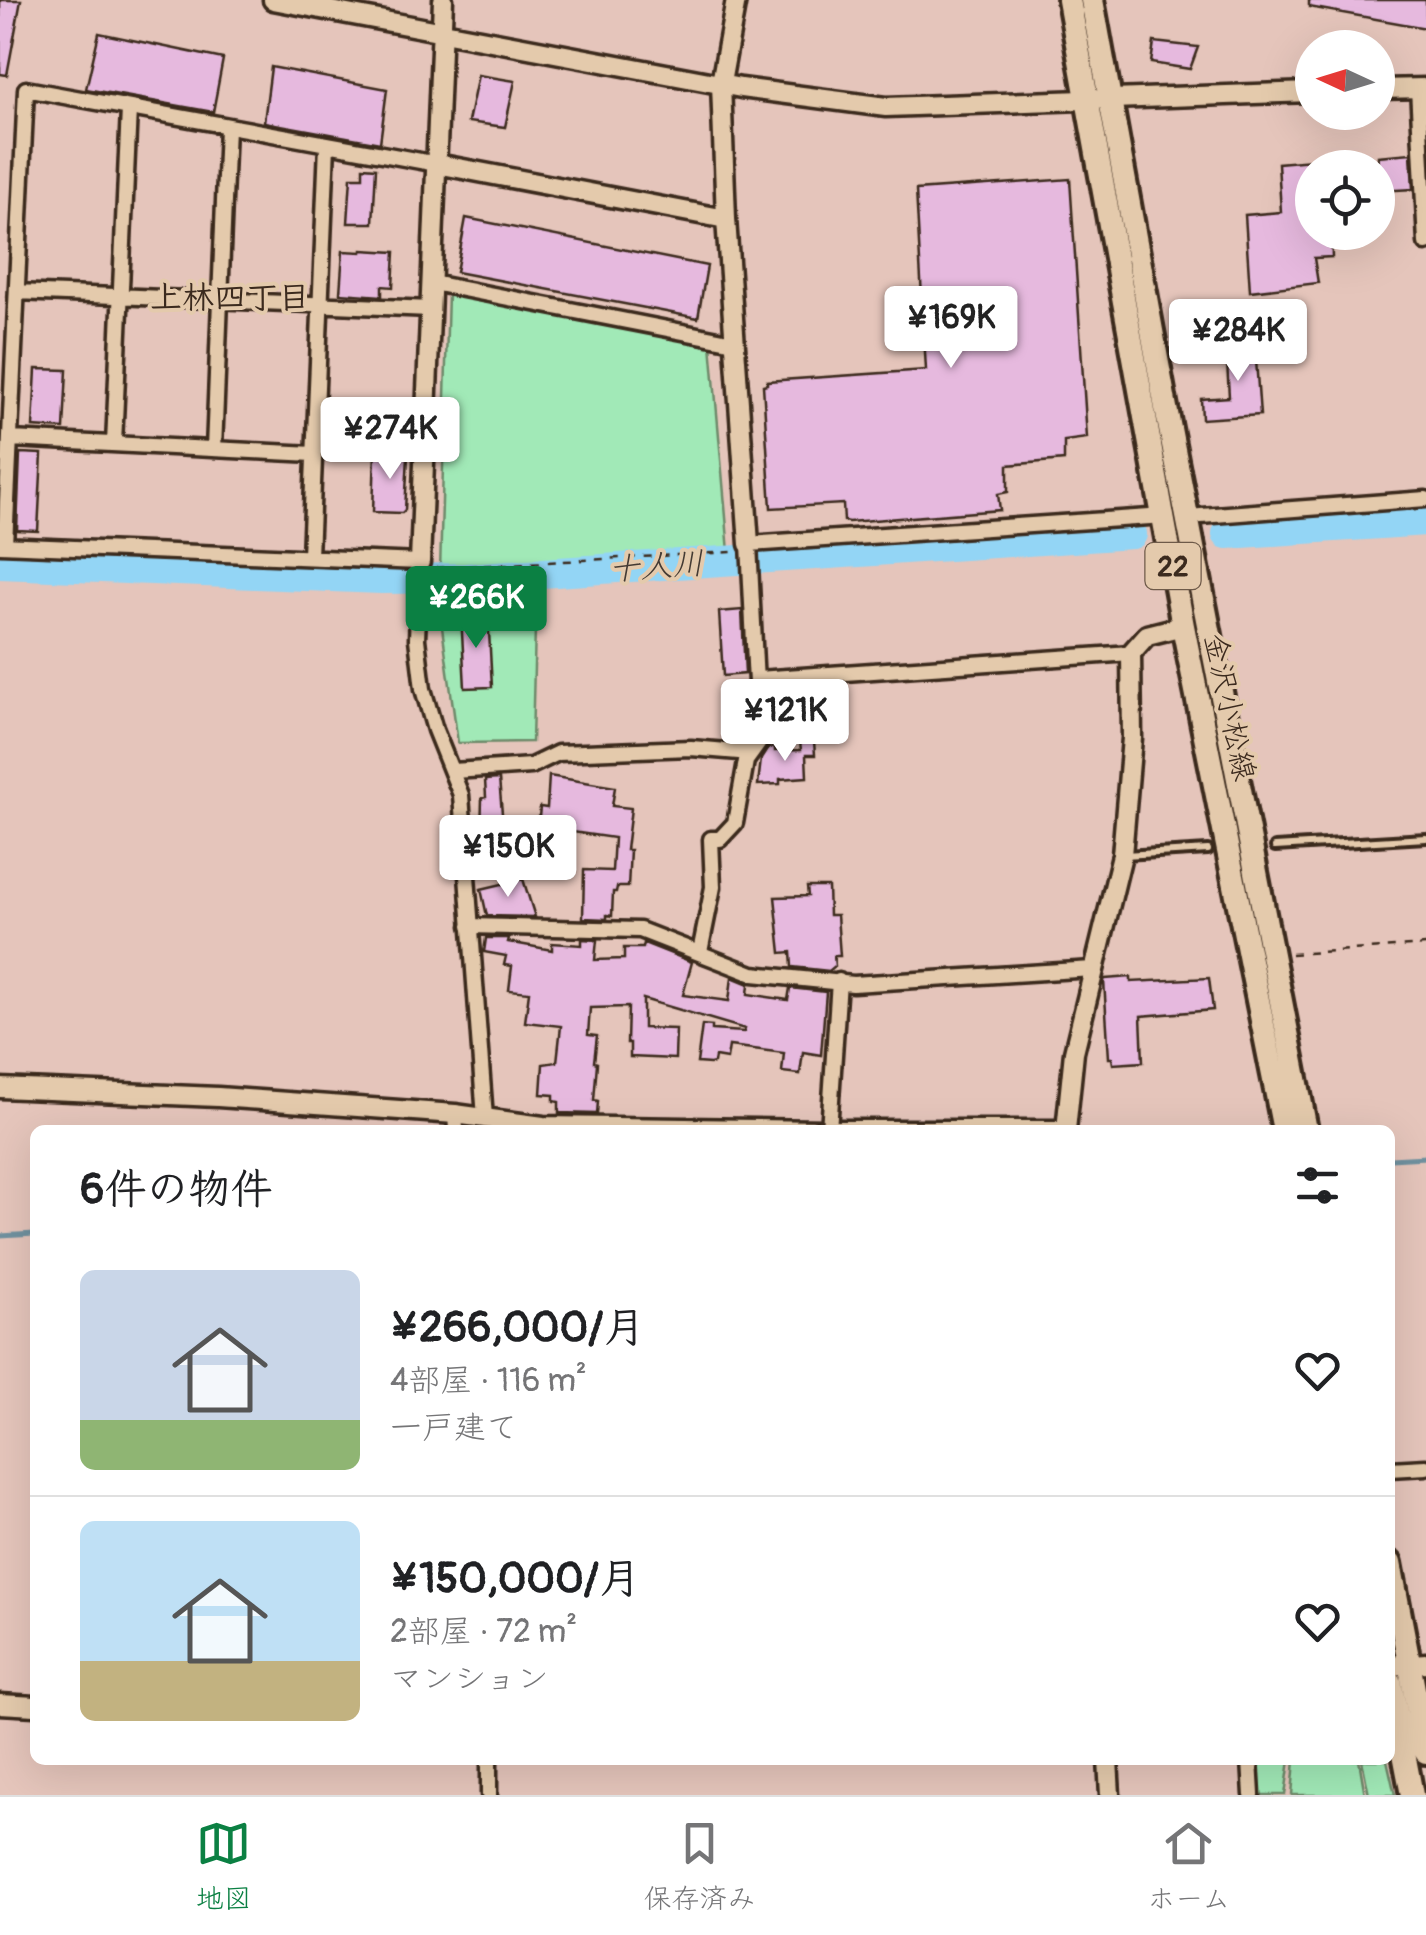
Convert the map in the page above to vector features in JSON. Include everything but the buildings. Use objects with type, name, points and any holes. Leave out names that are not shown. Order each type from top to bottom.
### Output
[{"type":"main road","name":"金沢小松線","points":[[1069,0],[1085,102],[1305,1125]]},
{"type":"main road","name":"金沢小松線","points":[[1092,0],[1112,99],[1176,516],[1183,626],[1283,1125]]},
{"type":"main road","points":[[1395,1592],[1426,1752]]},
{"type":"main road","points":[[1395,1707],[1412,1795]]},
{"type":"street","points":[[273,0],[722,83],[886,107],[1295,93]]},
{"type":"street","points":[[443,0],[417,639],[435,730],[461,794],[485,1118]]},
{"type":"street","points":[[700,952],[713,887],[711,839],[720,839],[735,823],[746,761],[759,742],[726,219],[722,83],[736,0]]},
{"type":"street","points":[[1395,89],[1422,88],[1426,242]]},
{"type":"street","points":[[420,569],[310,556],[2,545],[11,439],[26,89],[726,219]]},
{"type":"street","points":[[114,444],[129,109]]},
{"type":"street","points":[[214,449],[227,126]]},
{"type":"street","points":[[310,556],[327,144]]},
{"type":"street","points":[[0,270],[18,270]]},
{"type":"street","points":[[432,282],[734,342]]},
{"type":"street","points":[[17,292],[431,309]]},
{"type":"street","points":[[11,439],[314,454]]},
{"type":"street","points":[[749,550],[1426,499]]},
{"type":"street","points":[[1067,1125],[1074,1052],[1122,856],[1132,738],[1131,653],[1147,635],[1183,626]]},
{"type":"street","points":[[758,679],[1131,653]]},
{"type":"street","points":[[454,771],[532,766],[558,753],[691,748],[739,752],[759,742]]},
{"type":"street","points":[[470,926],[640,930],[753,974],[854,984],[1092,969]]},
{"type":"street","points":[[830,1125],[839,981]]},
{"type":"street","points":[[0,1088],[218,1097],[455,1122],[485,1118],[537,1125]]},
{"type":"street","points":[[1395,1469],[1426,1466]]},
{"type":"street","points":[[0,1704],[30,1706]]},
{"type":"street","points":[[488,1765],[490,1795]]},
{"type":"street","points":[[1108,1765],[1110,1795]]},
{"type":"street","points":[[1250,1765],[1252,1795]]},
{"type":"lane","points":[[1275,847],[1426,838]]},
{"type":"lane","points":[[1122,856],[1208,850]]},
{"type":"path","points":[[420,569],[749,550]]},
{"type":"path","points":[[1285,954],[1426,945]]},
{"type":"green space","points":[[448,294],[711,344],[729,552],[440,571]]},
{"type":"green space","points":[[536,589],[532,742],[458,743],[437,591]]},
{"type":"green space","points":[[1257,1765],[1289,1765],[1285,1795],[1259,1795]]},
{"type":"green space","points":[[1295,1765],[1360,1765],[1365,1795],[1292,1795]]},
{"type":"green space","points":[[1363,1765],[1388,1765],[1395,1795],[1369,1795]]},
{"type":"waterway","name":"十人川","points":[[1227,534],[1426,521]]},
{"type":"waterway","name":"十人川","points":[[0,564],[382,579],[466,578],[1132,534]]},
{"type":"waterway","points":[[1395,1159],[1426,1157]]},
{"type":"waterway","points":[[0,1236],[30,1234]]},
{"type":"district","name":"上林四丁目","points":[[230,297]]}]
